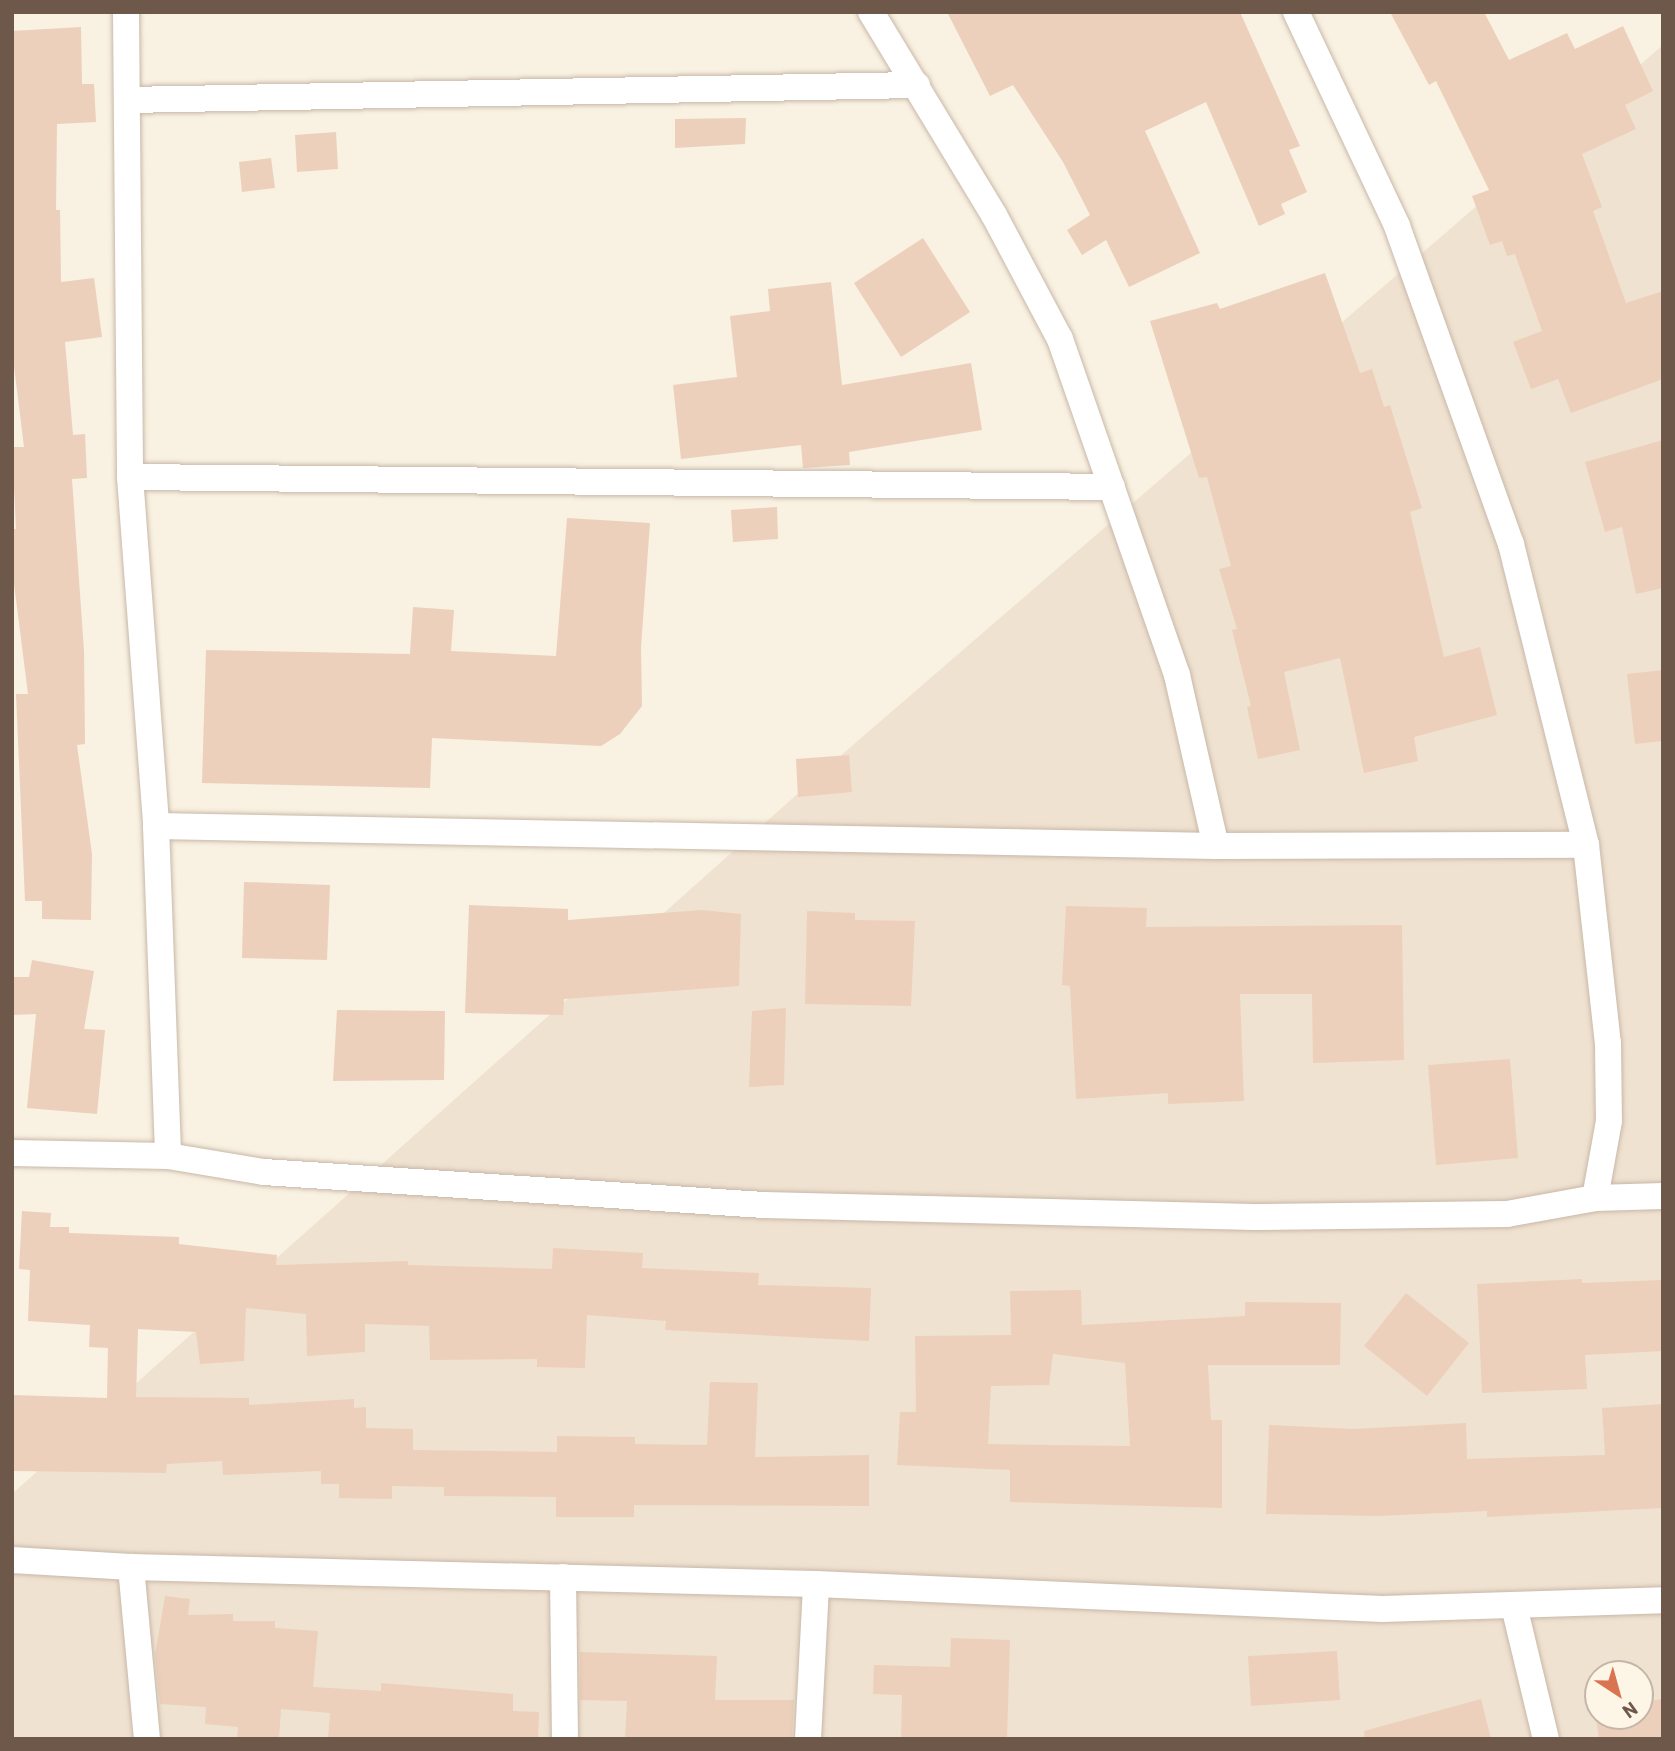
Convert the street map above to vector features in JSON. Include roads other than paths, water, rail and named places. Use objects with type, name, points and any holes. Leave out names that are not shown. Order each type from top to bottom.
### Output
[{"type":"street","points":[[126,12],[130,477],[156,826],[167,1156]]},
{"type":"street","points":[[871,12],[994,215],[1060,339],[1177,675],[1216,846]]},
{"type":"street","points":[[1296,12],[1397,226],[1511,544],[1586,845],[1608,1043],[1609,1121],[1595,1198]]},
{"type":"street","points":[[127,100],[917,85]]},
{"type":"street","points":[[130,477],[1112,487]]},
{"type":"street","points":[[156,826],[1216,846],[1586,845]]},
{"type":"street","points":[[12,1153],[167,1156],[264,1172],[764,1205],[1280,1217],[1507,1214],[1595,1198],[1663,1196]]},
{"type":"street","points":[[12,1560],[131,1567],[816,1584],[1382,1609],[1663,1600]]},
{"type":"street","points":[[131,1567],[147,1739]]},
{"type":"street","points":[[563,1577],[565,1739]]},
{"type":"street","points":[[808,1739],[816,1584]]},
{"type":"street","points":[[1514,1606],[1546,1739]]}]
